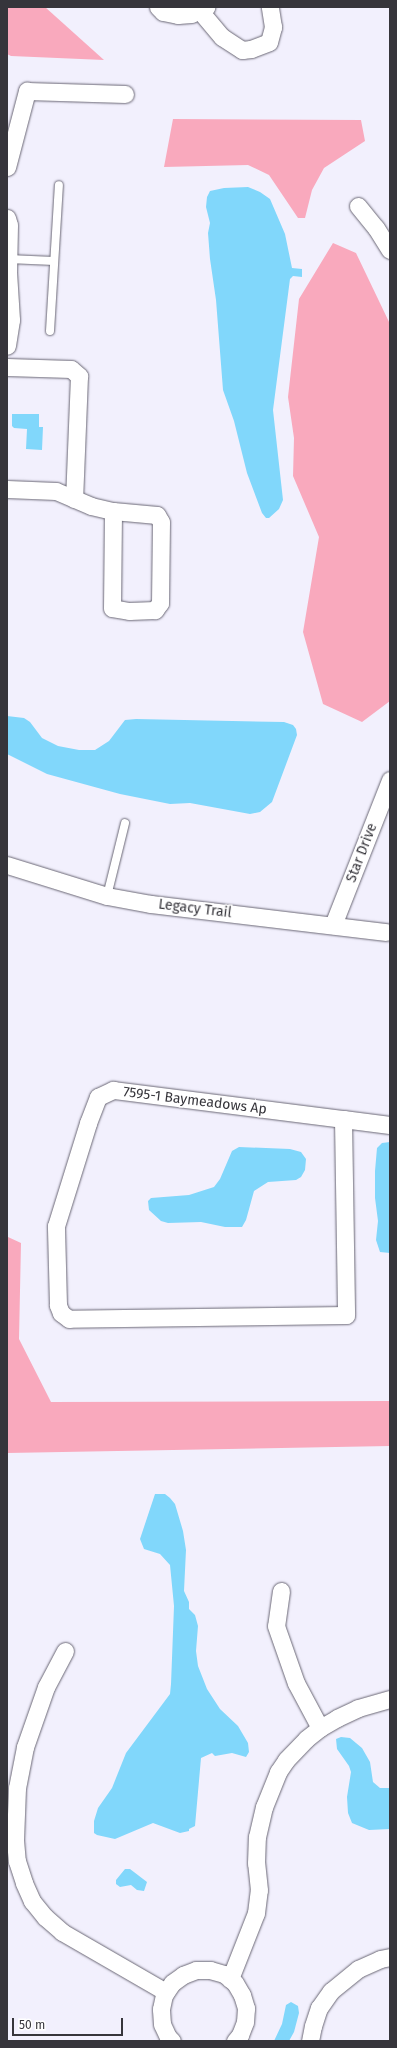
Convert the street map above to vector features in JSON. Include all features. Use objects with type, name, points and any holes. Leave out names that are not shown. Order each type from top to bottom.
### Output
[{"type":"street","points":[[158,7],[163,12],[178,15],[191,14],[203,9],[222,37],[242,50],[251,49],[269,42],[273,27],[270,7]]},
{"type":"street","points":[[7,167],[27,91],[125,94]]},
{"type":"street","points":[[358,206],[376,228],[390,250]]},
{"type":"street","points":[[7,218],[9,225],[8,259],[11,320],[7,346]]},
{"type":"street","points":[[7,367],[71,369],[79,376],[74,499]]},
{"type":"street","points":[[7,489],[56,491],[91,506],[113,511],[157,515],[162,522],[160,603],[155,610],[129,611],[112,608],[113,511]]},
{"type":"street","name":"Star Drive","points":[[333,926],[390,780]]},
{"type":"street","name":"Legacy Trail","points":[[7,865],[106,896],[151,904],[386,932]]},
{"type":"street","name":"7595-1 Baymeadows Ap","points":[[113,1090],[343,1119],[346,1315],[70,1319],[61,1313],[58,1305],[56,1226],[98,1097],[113,1090]]},
{"type":"street","points":[[343,1119],[390,1125]]},
{"type":"street","points":[[281,1592],[276,1626],[296,1683],[320,1728]]},
{"type":"street","points":[[64,1651],[46,1687],[25,1747],[17,1788],[15,1840],[17,1861],[21,1875],[32,1900],[45,1917],[62,1932],[166,1992]]},
{"type":"street","points":[[230,1979],[256,1913],[259,1890],[256,1863],[258,1837],[268,1793],[286,1760],[306,1739],[320,1728],[337,1718],[358,1708],[390,1699]]},
{"type":"street","points":[[310,2041],[319,2008],[331,1991],[358,1968],[380,1959],[390,1957]]},
{"type":"street","points":[[172,2041],[162,2024],[161,2009],[166,1992],[172,1983],[183,1975],[196,1970],[210,1970],[224,1974],[235,1983],[242,1994],[246,2008],[245,2022],[240,2035],[235,2041]]},
{"type":"lane","points":[[50,331],[59,185]]},
{"type":"lane","points":[[8,259],[54,261]]},
{"type":"lane","points":[[106,896],[125,823]]},
{"type":"shaded area","points":[[7,7],[45,7],[104,60],[11,56],[7,54]]},
{"type":"shaded area","points":[[173,119],[361,120],[365,141],[324,168],[312,190],[305,218],[298,218],[269,175],[248,165],[164,167]]},
{"type":"shaded area","points":[[333,243],[356,253],[390,324],[390,701],[362,722],[323,704],[303,632],[319,537],[293,476],[294,438],[288,397],[299,299]]},
{"type":"shaded area","points":[[8,1237],[21,1243],[19,1339],[51,1402],[390,1401],[390,1446],[7,1453]]},
{"type":"water","points":[[248,187],[260,192],[270,199],[285,234],[292,268],[302,269],[302,277],[293,276],[290,279],[273,410],[283,500],[279,509],[269,518],[266,518],[262,513],[247,473],[234,421],[223,390],[216,300],[210,259],[208,233],[210,223],[206,207],[207,197],[210,191],[224,188]]},
{"type":"water","points":[[12,414],[39,414],[39,427],[43,427],[42,450],[26,449],[27,429],[14,428],[12,426]]},
{"type":"water","points":[[7,716],[24,718],[30,722],[42,738],[58,746],[79,750],[95,750],[109,741],[125,720],[136,719],[284,722],[293,725],[296,729],[297,735],[272,802],[260,812],[250,814],[190,803],[170,804],[120,794],[47,774],[7,754]]},
{"type":"water","points":[[390,1142],[390,1253],[380,1252],[376,1240],[378,1221],[375,1198],[375,1171],[377,1148],[382,1143]]},
{"type":"water","points":[[239,1147],[290,1149],[301,1152],[306,1159],[305,1170],[301,1177],[296,1180],[268,1182],[254,1191],[246,1220],[242,1227],[225,1227],[201,1222],[168,1223],[161,1221],[149,1210],[148,1201],[151,1198],[189,1195],[214,1187],[220,1179],[232,1151]]},
{"type":"water","points":[[155,1494],[165,1494],[175,1504],[183,1531],[186,1550],[184,1591],[189,1602],[189,1609],[195,1615],[198,1626],[196,1651],[198,1666],[207,1689],[220,1709],[238,1726],[248,1743],[249,1752],[246,1757],[232,1753],[215,1756],[212,1753],[201,1758],[195,1826],[189,1829],[189,1831],[180,1833],[153,1823],[115,1839],[94,1833],[94,1821],[98,1808],[112,1788],[126,1753],[170,1694],[174,1606],[170,1565],[160,1554],[144,1549],[140,1539]]},
{"type":"water","points":[[341,1737],[350,1738],[362,1748],[370,1762],[373,1782],[380,1788],[390,1788],[390,1829],[369,1830],[352,1823],[348,1813],[347,1797],[351,1772],[349,1766],[337,1749],[336,1739]]},
{"type":"water","points":[[125,1869],[130,1869],[147,1882],[144,1891],[137,1890],[131,1885],[120,1887],[116,1884],[116,1880]]},
{"type":"water","points":[[291,2002],[298,2006],[299,2013],[294,2032],[289,2041],[274,2041],[282,2024],[286,2005]]}]
